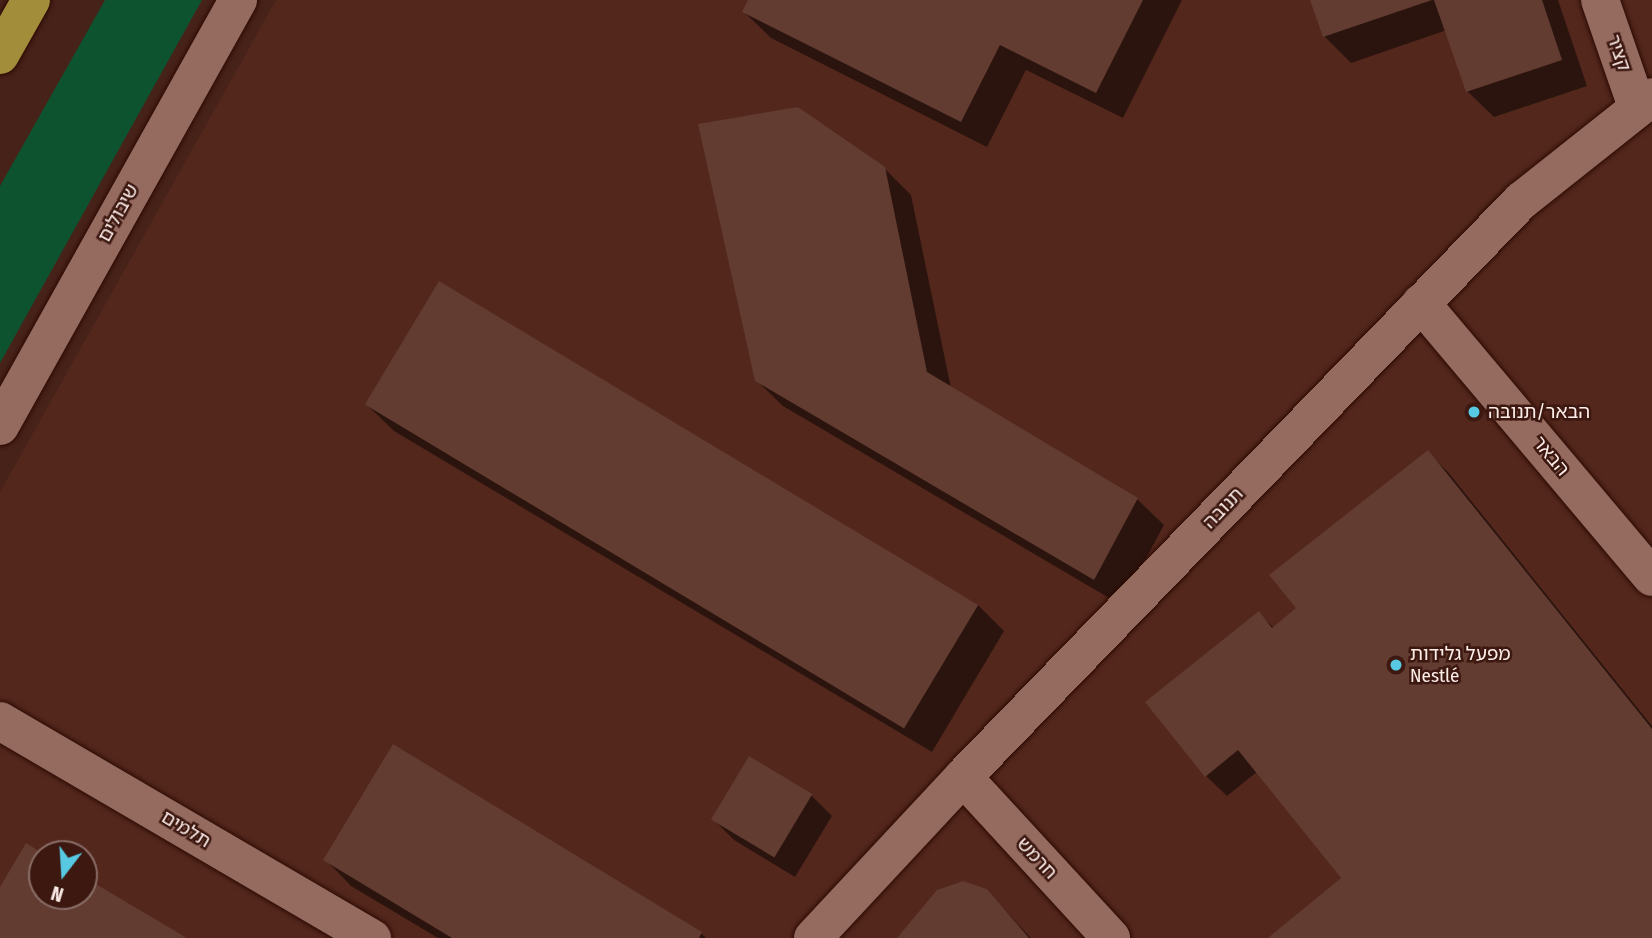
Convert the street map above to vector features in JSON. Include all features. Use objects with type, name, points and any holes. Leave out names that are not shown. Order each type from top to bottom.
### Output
[{"type":"highway","points":[[0,55],[32,0]]},
{"type":"street","name":"שיבולים","points":[[0,426],[238,0]]},
{"type":"street","name":"קציר","points":[[1600,0],[1644,102]]},
{"type":"street","name":"תנובה","points":[[813,938],[963,777],[1521,201],[1644,102]]},
{"type":"street","name":"הבאר","points":[[1421,303],[1652,578]]},
{"type":"street","name":"תלמים","points":[[0,720],[372,938]]},
{"type":"street","name":"חרמש","points":[[963,777],[1111,938]]},
{"type":"shaded area","points":[[276,0],[1652,0],[1652,938],[0,938],[0,492]]},
{"type":"green space","points":[[105,0],[202,0],[0,363],[0,186]]},
{"type":"building","points":[[748,0],[1143,0],[1096,93],[1000,45],[961,122],[742,12]]},
{"type":"building","points":[[1310,0],[1432,0],[1323,37]]},
{"type":"building","points":[[1434,0],[1542,0],[1562,60],[1466,92]]},
{"type":"building","points":[[798,107],[885,167],[927,372],[1138,498],[1094,580],[755,381],[698,124]]},
{"type":"building","points":[[439,281],[978,605],[904,728],[365,404]]},
{"type":"building","name":"מפעל גלידות Nestlé","points":[[1428,450],[1652,729],[1652,938],[1268,938],[1341,878],[1238,750],[1205,777],[1145,702],[1259,611],[1272,628],[1296,608],[1269,575]]},
{"type":"building","points":[[393,744],[702,932],[699,938],[452,938],[323,860]]},
{"type":"building","points":[[749,756],[812,794],[774,858],[711,819]]},
{"type":"building","points":[[26,843],[28,910],[98,910],[98,885],[187,938],[0,938],[0,887]]},
{"type":"building","points":[[963,881],[987,889],[1029,938],[897,938],[937,890]]},
{"type":"place","name":"הבאר/תנובה","points":[[1474,412]]},
{"type":"place","name":"מפעל גלידות Nestlé","points":[[1396,665]]}]
